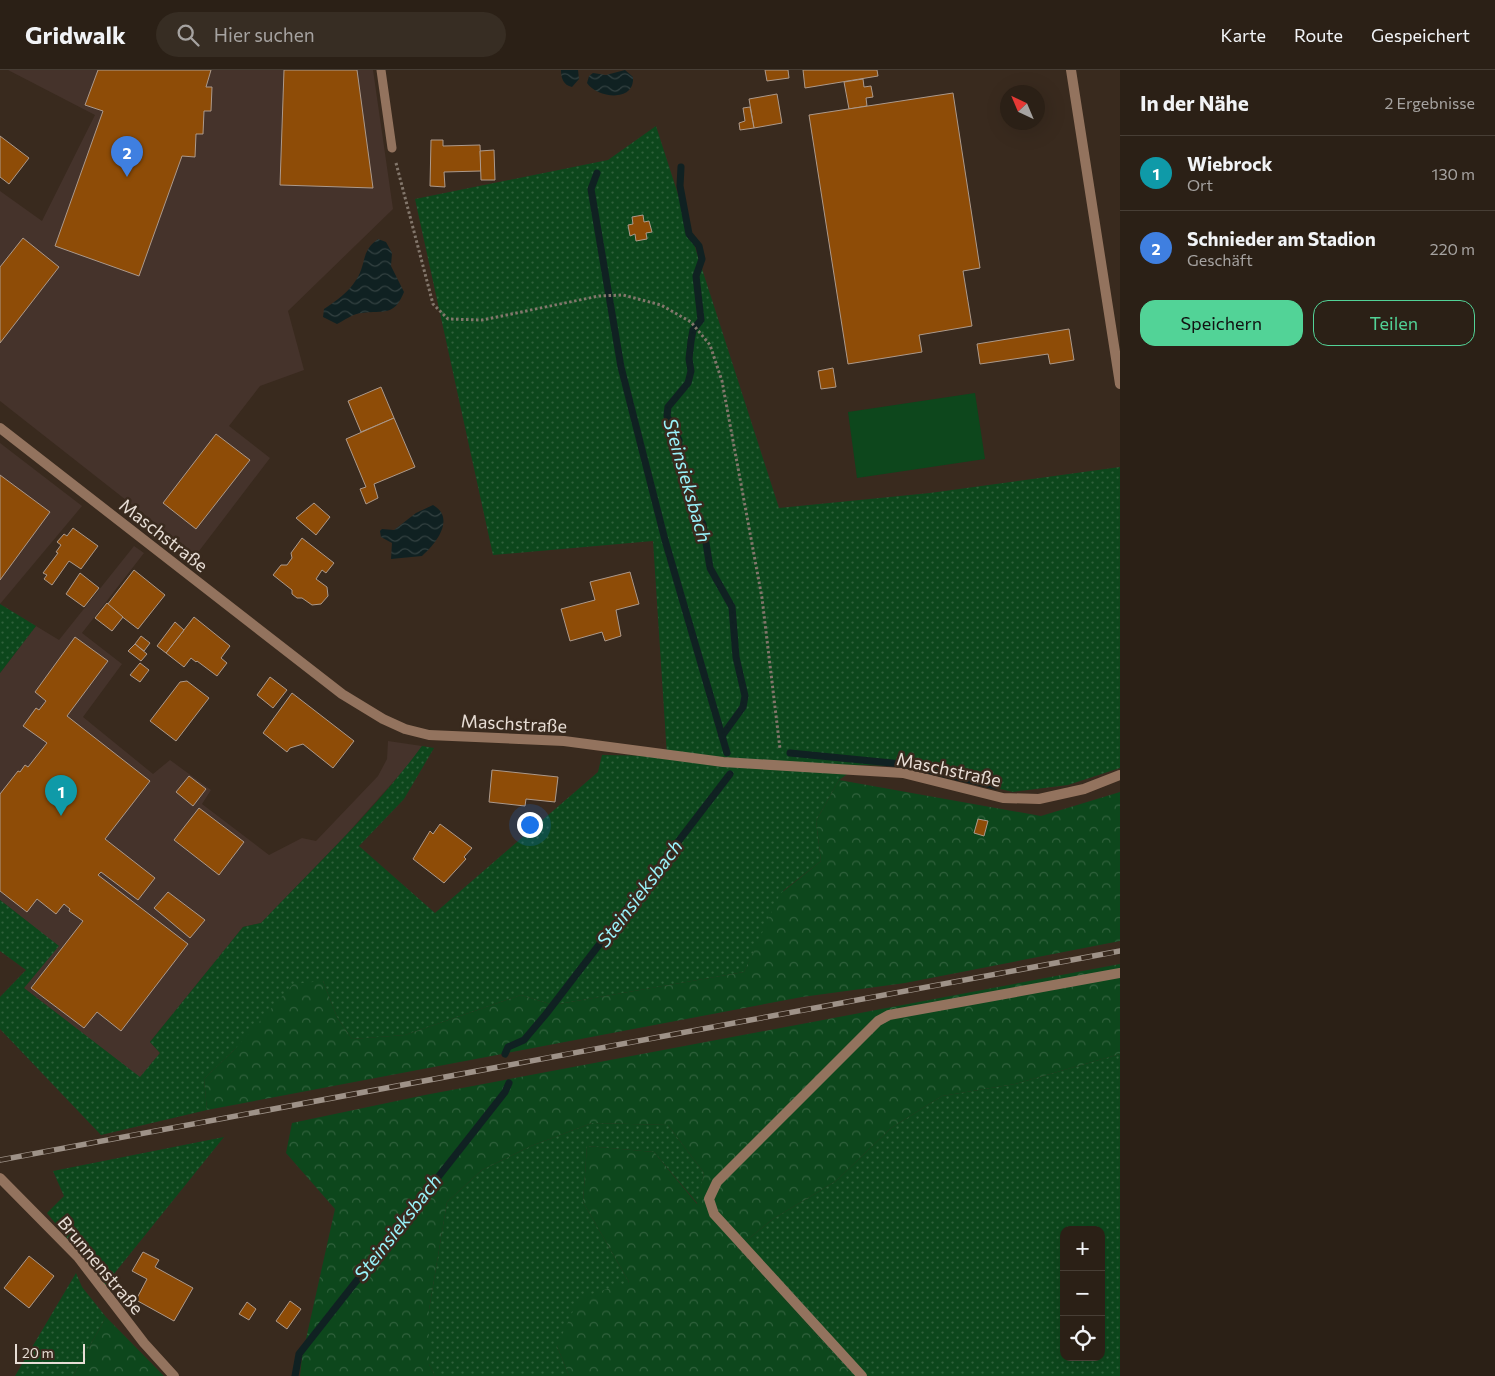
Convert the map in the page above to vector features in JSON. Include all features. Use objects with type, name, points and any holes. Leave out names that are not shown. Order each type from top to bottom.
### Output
[{"type":"street","points":[[1071,70],[1120,384]]},
{"type":"street","name":"Maschstraße","points":[[0,428],[342,694],[383,719],[405,729],[428,735],[564,740],[724,762],[903,773],[1003,798],[1040,799],[1084,789],[1120,775]]},
{"type":"street","points":[[862,1376],[714,1214],[709,1199],[717,1182],[878,1021],[889,1015],[1120,972]]},
{"type":"street","name":"Brunnenstraße","points":[[1,1181],[78,1257],[144,1343],[174,1376]]},
{"type":"lane","points":[[381,70],[392,148]]},
{"type":"path","points":[[392,148],[434,304],[448,319],[482,320],[599,296],[617,295],[661,305],[691,322],[710,345],[722,381],[762,598],[781,742],[779,765]]},
{"type":"shaded area","points":[[8,70],[373,70],[393,209],[288,311],[304,370],[260,386],[229,426],[270,458],[196,555],[0,401],[0,191],[42,221],[95,115]]},
{"type":"shaded area","points":[[0,443],[82,506],[0,604]]},
{"type":"shaded area","points":[[134,546],[144,553],[82,633],[122,664],[83,717],[153,774],[170,760],[211,790],[202,804],[269,855],[302,838],[316,841],[378,776],[387,759],[388,741],[422,746],[409,764],[347,834],[261,923],[243,927],[150,1042],[160,1053],[140,1078],[24,988],[58,946],[0,900],[0,673],[36,626],[59,640]]},
{"type":"green space","points":[[656,126],[779,508],[930,493],[1120,467],[1120,768],[1068,785],[1013,792],[901,766],[860,765],[839,780],[816,821],[821,861],[784,890],[744,972],[553,1005],[521,995],[405,1035],[352,1039],[337,1017],[323,981],[235,1049],[204,1079],[207,1110],[101,1135],[0,1029],[0,997],[26,970],[0,951],[0,900],[59,946],[24,988],[140,1077],[160,1053],[150,1042],[243,927],[261,923],[365,815],[422,746],[434,748],[404,799],[359,846],[435,913],[598,772],[602,755],[667,756],[653,541],[493,555],[415,199],[608,160]]},
{"type":"green space","points":[[975,393],[985,459],[857,478],[848,412]]},
{"type":"green space","points":[[0,604],[36,626],[0,673]]},
{"type":"green space","points":[[839,780],[1041,816],[1120,792],[1120,941],[905,983],[802,997],[207,1110],[204,1079],[235,1049],[293,984],[323,981],[337,1017],[352,1039],[405,1035],[521,995],[553,1005],[744,972],[780,894],[821,861],[816,821]]},
{"type":"green space","points":[[1120,964],[1120,1054],[1015,1084],[942,1096],[891,1128],[836,1181],[773,1219],[737,1248],[853,1376],[569,1376],[557,1346],[579,1298],[629,1282],[583,1202],[587,1146],[654,1152],[697,1204],[704,1173],[668,1125],[592,1123],[531,1146],[482,1170],[447,1202],[429,1310],[429,1364],[435,1376],[300,1376],[302,1357],[335,1209],[286,1153],[292,1123],[425,1095]]},
{"type":"green space","points":[[1120,1054],[1120,1376],[853,1376],[737,1248],[773,1219],[836,1181],[891,1128],[942,1096],[1015,1084]]},
{"type":"green space","points":[[592,1123],[668,1125],[704,1173],[698,1204],[654,1152],[587,1146],[583,1202],[629,1282],[557,1346],[569,1376],[435,1376],[429,1364],[429,1310],[447,1202],[482,1170],[531,1146]]},
{"type":"green space","points":[[224,1137],[105,1285],[47,1213],[64,1196],[53,1171]]},
{"type":"green space","points":[[76,1273],[82,1287],[106,1317],[73,1376],[15,1376]]},
{"type":"green space","points":[[106,1317],[164,1376],[73,1376]]},
{"type":"water","points":[[561,70],[578,70],[579,79],[572,87],[566,85],[563,81]]},
{"type":"water","points":[[625,70],[633,77],[632,85],[628,91],[622,94],[606,95],[592,88],[587,83],[589,76],[593,73],[606,75]]},
{"type":"water","points":[[378,239],[386,242],[392,253],[391,266],[404,292],[400,300],[392,309],[387,311],[358,314],[337,324],[323,317],[324,309],[342,296],[353,284],[362,269],[366,253]]},
{"type":"water","points":[[433,505],[440,510],[443,524],[438,538],[433,545],[422,556],[391,559],[392,543],[381,537],[380,531],[382,529],[394,530],[416,513]]},
{"type":"building","points":[[98,70],[211,70],[206,87],[212,87],[211,111],[204,111],[203,134],[196,134],[195,157],[182,156],[139,276],[55,246],[103,111],[85,105]]},
{"type":"building","points":[[284,70],[357,70],[373,188],[280,185]]},
{"type":"building","points":[[765,70],[788,70],[789,78],[767,81]]},
{"type":"building","points":[[803,70],[877,70],[878,76],[805,88]]},
{"type":"building","points":[[863,79],[864,87],[871,86],[873,97],[866,98],[867,106],[849,109],[844,82]]},
{"type":"building","points":[[953,93],[980,268],[963,271],[972,326],[919,335],[922,352],[848,364],[809,115]]},
{"type":"building","points":[[777,94],[782,123],[754,128],[749,99]]},
{"type":"building","points":[[750,107],[754,128],[740,130],[739,123],[745,121],[743,108]]},
{"type":"building","points":[[0,136],[29,158],[9,184],[0,177]]},
{"type":"building","points":[[431,140],[443,140],[443,146],[480,145],[481,171],[444,172],[445,187],[430,186]]},
{"type":"building","points":[[494,150],[495,180],[481,180],[480,151]]},
{"type":"building","points":[[643,215],[644,222],[649,221],[652,232],[646,233],[647,239],[636,241],[635,234],[630,236],[628,225],[633,224],[632,217]]},
{"type":"building","points":[[23,238],[59,267],[0,343],[0,267]]},
{"type":"building","points":[[1069,329],[1074,360],[1050,364],[1048,354],[980,364],[977,344]]},
{"type":"building","points":[[833,368],[836,387],[821,389],[818,371]]},
{"type":"building","points":[[381,387],[394,418],[361,432],[348,401]]},
{"type":"building","points":[[394,418],[415,467],[374,484],[378,498],[366,504],[360,489],[366,487],[346,439]]},
{"type":"building","points":[[216,434],[250,460],[196,529],[163,503]]},
{"type":"building","points":[[0,475],[50,512],[0,580]]},
{"type":"building","points":[[314,503],[330,517],[316,535],[296,518]]},
{"type":"building","points":[[73,528],[98,546],[81,569],[69,561],[52,585],[44,579],[47,575],[43,573],[58,553],[56,552],[61,545],[57,542],[64,534],[67,536]]},
{"type":"building","points":[[302,538],[334,563],[326,573],[322,570],[316,579],[327,587],[328,596],[321,604],[312,605],[302,598],[297,598],[292,594],[292,590],[273,575],[281,565],[287,565],[292,558],[291,553]]},
{"type":"building","points":[[134,570],[165,595],[138,629],[107,605]]},
{"type":"building","points":[[630,572],[639,604],[616,610],[621,636],[605,641],[602,632],[570,641],[561,609],[595,600],[590,582]]},
{"type":"building","points":[[80,573],[99,588],[84,607],[66,594]]},
{"type":"building","points":[[107,603],[123,617],[112,631],[95,618]]},
{"type":"building","points":[[194,617],[230,646],[221,658],[227,663],[217,676],[191,658],[184,667],[166,653]]},
{"type":"building","points":[[175,622],[184,630],[166,653],[157,646]]},
{"type":"building","points":[[141,636],[150,643],[144,651],[135,644]]},
{"type":"building","points":[[75,637],[108,661],[67,716],[150,781],[105,839],[155,878],[138,900],[101,872],[98,875],[188,944],[121,1031],[97,1012],[84,1028],[31,988],[83,921],[69,911],[70,909],[64,904],[56,914],[37,899],[27,912],[0,891],[0,794],[18,771],[20,772],[25,765],[28,767],[47,743],[23,726],[36,708],[39,710],[46,701],[35,692]]},
{"type":"building","points":[[135,644],[147,654],[141,661],[128,651]]},
{"type":"building","points":[[140,663],[149,670],[140,682],[130,675]]},
{"type":"building","points":[[270,677],[287,690],[273,708],[257,695]]},
{"type":"building","points":[[187,681],[209,698],[176,741],[150,721],[180,682]]},
{"type":"building","points":[[292,693],[354,741],[333,768],[303,744],[290,748],[287,752],[263,733]]},
{"type":"building","points":[[492,770],[558,777],[555,802],[526,799],[525,806],[489,802]]},
{"type":"building","points":[[189,776],[206,789],[193,806],[176,792]]},
{"type":"building","points":[[199,808],[244,842],[219,875],[174,840]]},
{"type":"building","points":[[978,819],[988,821],[984,836],[974,833]]},
{"type":"building","points":[[440,824],[472,848],[464,857],[466,859],[444,883],[413,859],[430,831],[433,834]]},
{"type":"building","points":[[168,892],[205,920],[190,938],[154,908]]},
{"type":"building","points":[[143,1252],[159,1260],[155,1267],[193,1288],[174,1321],[136,1300],[147,1279],[132,1271]]},
{"type":"building","points":[[29,1256],[54,1276],[29,1308],[4,1288]]},
{"type":"building","points":[[290,1301],[301,1309],[287,1329],[276,1321]]},
{"type":"building","points":[[247,1302],[256,1309],[249,1320],[239,1314]]},
{"type":"waterway","name":"Steinsieksbach","points":[[681,167],[680,186],[689,234],[699,246],[702,259],[696,276],[701,320],[693,330],[689,359],[691,371],[688,383],[668,407],[667,416],[679,440],[678,456],[689,483],[694,511],[703,524],[710,568],[732,607],[736,657],[745,696],[743,707],[722,736],[727,753]]},
{"type":"waterway","name":"Steinsieksbach","points":[[597,173],[591,189],[621,367],[665,540],[722,736]]},
{"type":"waterway","points":[[790,753],[902,764],[996,786]]},
{"type":"waterway","name":"Steinsieksbach","points":[[505,1054],[508,1047],[524,1040],[546,1014],[730,774]]},
{"type":"waterway","name":"Steinsieksbach","points":[[295,1376],[299,1354],[505,1092],[509,1083]]},
{"type":"railway","points":[[0,1160],[1120,951]]},
{"type":"place","name":"Schnieder am Stadion","points":[[127,177]]},
{"type":"place","name":"Wiebrock","points":[[61,816]]}]
